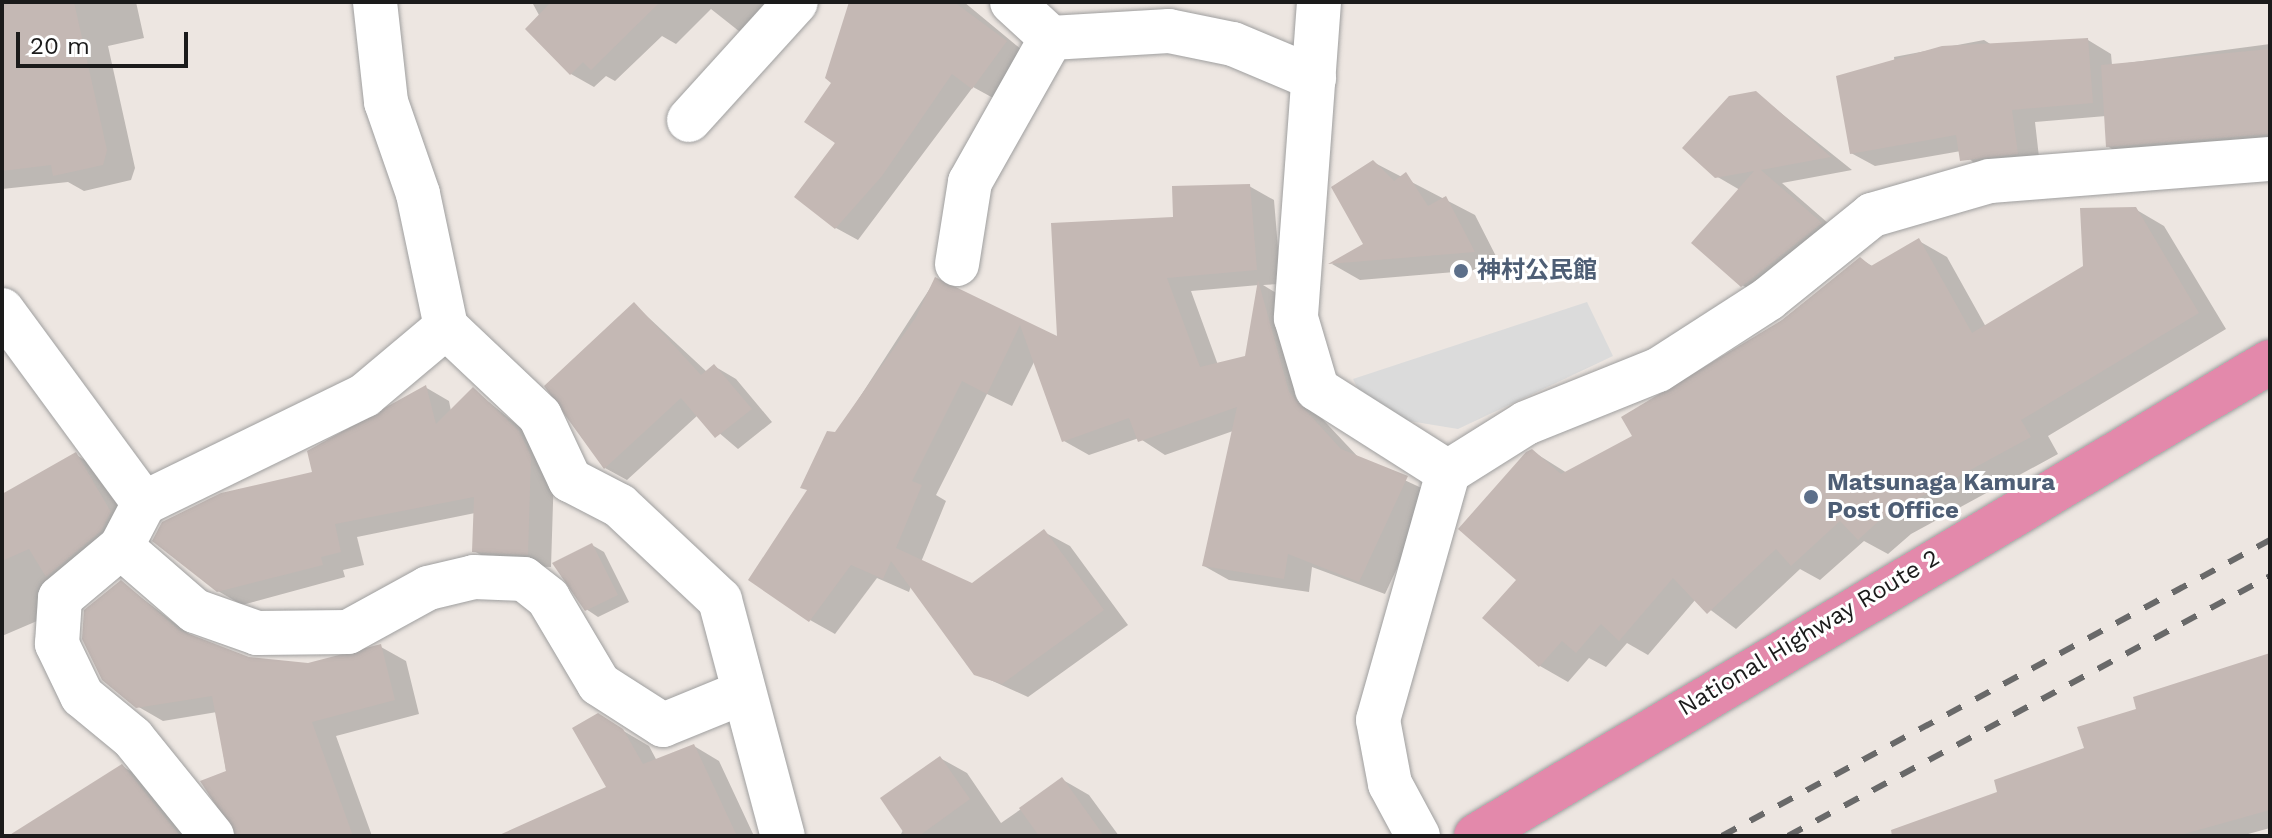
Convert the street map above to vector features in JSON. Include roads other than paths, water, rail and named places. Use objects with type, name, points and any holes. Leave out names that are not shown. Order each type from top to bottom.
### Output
[{"type":"highway","name":"National Highway Route 2","points":[[1476,836],[2270,362]]},
{"type":"street","points":[[375,2],[386,102],[418,194],[446,327],[540,416],[570,480],[620,506],[720,600],[783,836]]},
{"type":"street","points":[[689,120],[796,2]]},
{"type":"street","points":[[1012,2],[1051,38],[1169,31],[1233,44],[1314,78]]},
{"type":"street","points":[[1319,2],[1296,318],[1317,389],[1448,472]]},
{"type":"street","points":[[957,264],[970,182],[1051,38]]},
{"type":"street","points":[[1418,836],[1390,784],[1378,720],[1448,472],[1526,423],[1658,370],[1768,299],[1872,215],[1990,181],[2270,159]]},
{"type":"street","points":[[2,310],[144,503]]},
{"type":"street","points":[[212,836],[133,738],[82,696],[57,644],[60,598],[121,547],[144,503],[365,395],[446,327]]},
{"type":"street","points":[[121,547],[195,611],[257,633],[348,632],[428,588],[474,577],[524,579],[548,598],[599,684],[663,725],[744,692]]},
{"type":"railway","points":[[1722,836],[2270,540]]},
{"type":"railway","points":[[1788,836],[2270,576]]},
{"type":"place","name":"神村公民館","points":[[1461,271]]},
{"type":"place","name":"Matsunaga Kamura Post Office","points":[[1811,497]]}]
